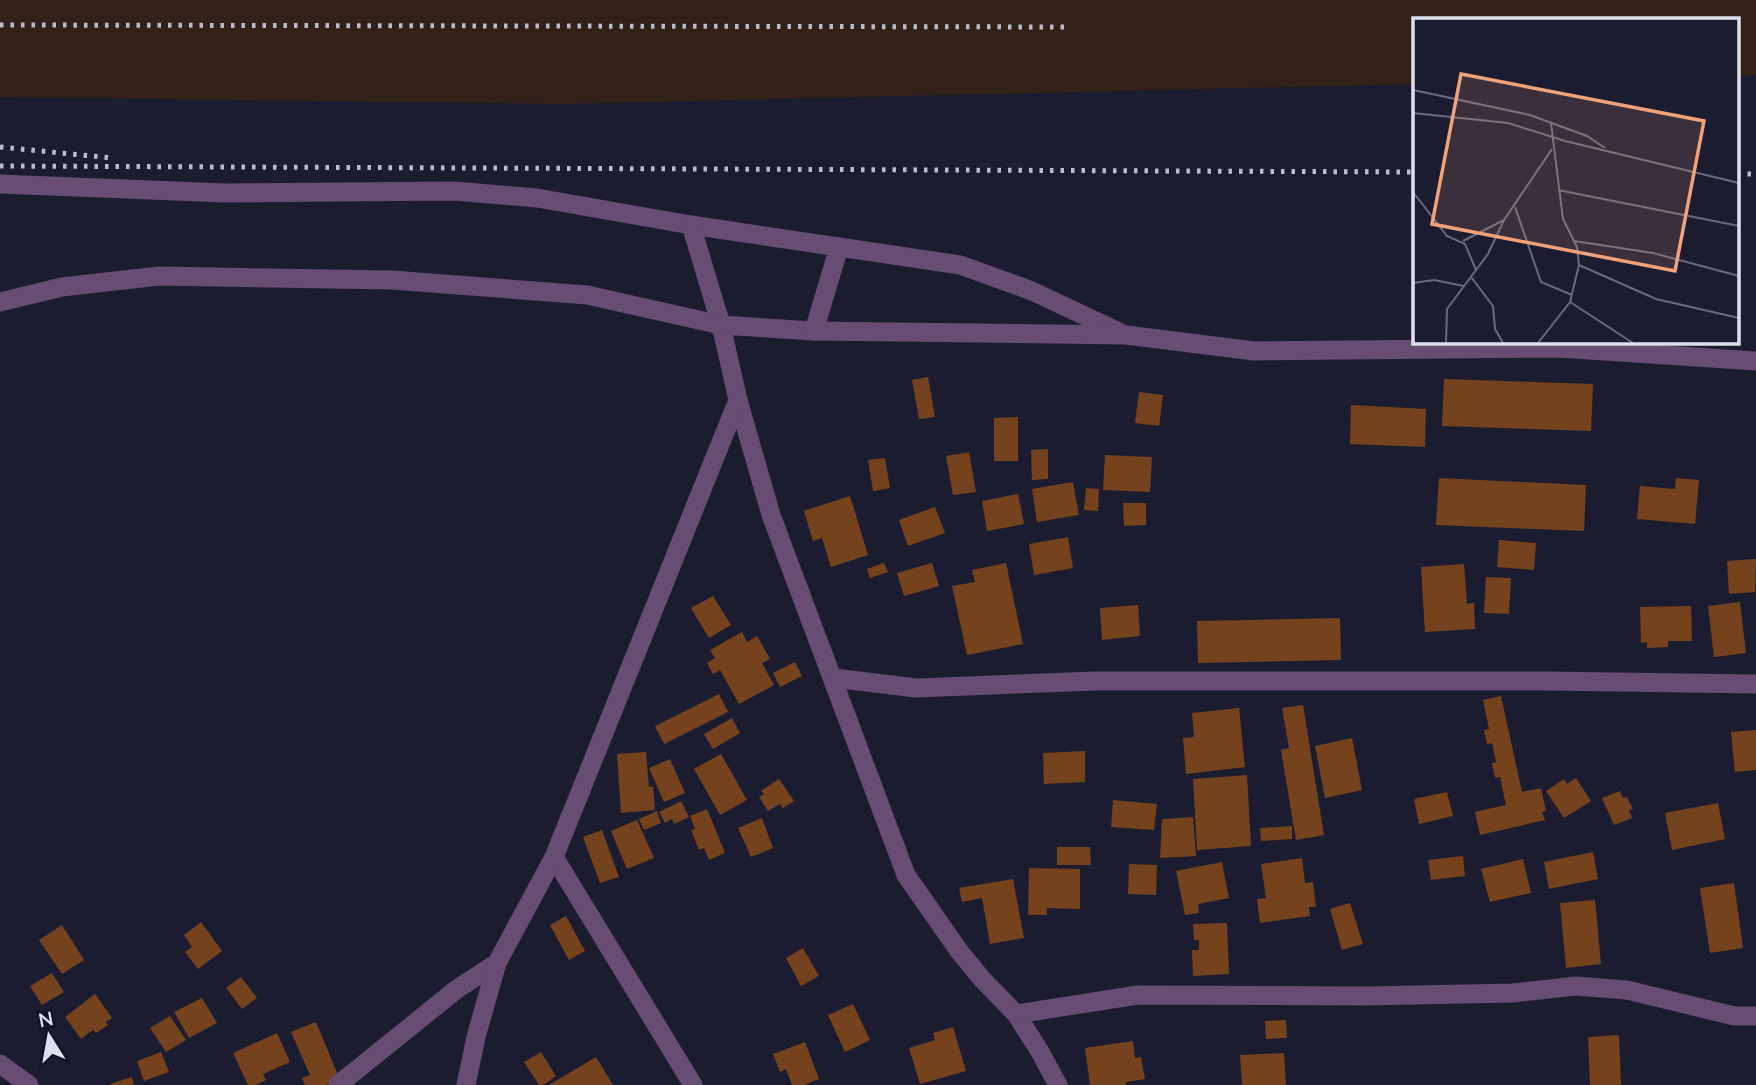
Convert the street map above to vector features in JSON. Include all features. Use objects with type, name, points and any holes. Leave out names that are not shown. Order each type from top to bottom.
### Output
[{"type":"street","points":[[0,184],[225,193],[454,191],[537,198],[691,225],[960,265],[1032,291],[1126,335]]},
{"type":"street","points":[[691,225],[721,325],[738,400],[771,515],[906,875],[959,951],[1016,1014],[1040,1050],[1058,1085]]},
{"type":"street","points":[[814,331],[839,247]]},
{"type":"street","points":[[0,302],[62,287],[159,276],[392,280],[587,295],[721,325],[814,331],[1126,335],[1254,351],[1559,348],[1756,361]]},
{"type":"street","points":[[466,1085],[476,1037],[497,963],[554,857],[738,400]]},
{"type":"street","points":[[834,678],[916,688],[1095,681],[1756,684]]},
{"type":"street","points":[[554,857],[693,1085]]},
{"type":"street","points":[[338,1085],[457,989],[497,963]]},
{"type":"street","points":[[1016,1014],[1138,995],[1513,993],[1576,986],[1628,990],[1734,1016],[1756,1016]]},
{"type":"street","points":[[0,1064],[29,1085]]},
{"type":"shaded area","points":[[0,0],[1756,0],[1756,75],[1738,76],[1738,18],[1413,18],[1413,84],[565,104],[0,97]]},
{"type":"building","points":[[928,377],[935,417],[919,419],[912,380]]},
{"type":"building","points":[[1444,379],[1593,384],[1591,431],[1442,426]]},
{"type":"building","points":[[1139,392],[1163,395],[1159,426],[1135,423]]},
{"type":"building","points":[[1351,405],[1426,409],[1425,447],[1350,444]]},
{"type":"building","points":[[1018,417],[1018,461],[994,461],[994,418]]},
{"type":"building","points":[[1048,449],[1048,479],[1032,480],[1031,450]]},
{"type":"building","points":[[969,452],[976,492],[953,495],[946,456]]},
{"type":"building","points":[[1105,455],[1152,457],[1150,492],[1103,490]]},
{"type":"building","points":[[885,458],[890,488],[873,491],[868,460]]},
{"type":"building","points":[[1439,478],[1586,485],[1584,531],[1436,525]]},
{"type":"building","points":[[1676,478],[1699,480],[1695,524],[1637,519],[1640,486],[1675,489]]},
{"type":"building","points":[[1073,482],[1079,515],[1037,522],[1032,489]]},
{"type":"building","points":[[1086,488],[1099,489],[1098,511],[1084,510]]},
{"type":"building","points":[[1018,494],[1024,524],[987,531],[982,501]]},
{"type":"building","points":[[850,496],[868,555],[831,567],[822,538],[813,541],[804,511]]},
{"type":"building","points":[[1123,503],[1146,503],[1146,525],[1124,526]]},
{"type":"building","points":[[935,507],[945,533],[908,546],[899,520]]},
{"type":"building","points":[[1068,537],[1073,568],[1034,575],[1029,544]]},
{"type":"building","points":[[1499,540],[1536,543],[1534,570],[1497,567]]},
{"type":"building","points":[[1756,559],[1755,592],[1729,594],[1727,561]]},
{"type":"building","points":[[884,563],[888,572],[870,578],[867,569]]},
{"type":"building","points":[[932,563],[939,586],[904,596],[897,573]]},
{"type":"building","points":[[1006,563],[1023,644],[967,655],[952,586],[975,582],[972,570]]},
{"type":"building","points":[[1464,564],[1467,604],[1474,603],[1475,629],[1425,632],[1421,567]]},
{"type":"building","points":[[1486,577],[1511,578],[1509,614],[1484,613]]},
{"type":"building","points":[[713,596],[731,625],[709,638],[691,608]]},
{"type":"building","points":[[1740,602],[1746,653],[1714,657],[1708,606]]},
{"type":"building","points":[[1138,605],[1140,636],[1102,640],[1100,608]]},
{"type":"building","points":[[1691,606],[1692,641],[1668,641],[1668,647],[1647,648],[1647,642],[1641,643],[1640,607]]},
{"type":"building","points":[[1340,618],[1341,660],[1198,663],[1197,621]]},
{"type":"building","points":[[742,632],[747,642],[757,636],[770,659],[762,663],[774,685],[739,704],[720,670],[713,674],[707,663],[715,658],[710,650]]},
{"type":"building","points":[[795,662],[802,676],[780,687],[773,673]]},
{"type":"building","points":[[719,694],[728,712],[664,744],[655,726]]},
{"type":"building","points":[[1501,696],[1522,792],[1541,788],[1546,811],[1542,812],[1545,820],[1480,835],[1475,812],[1506,805],[1500,777],[1495,778],[1492,763],[1496,762],[1492,743],[1487,744],[1484,730],[1489,729],[1483,700]]},
{"type":"building","points":[[1303,705],[1324,835],[1296,840],[1281,750],[1289,748],[1282,708]]},
{"type":"building","points":[[1239,708],[1245,767],[1186,774],[1183,738],[1194,737],[1192,713]]},
{"type":"building","points":[[732,718],[740,733],[713,749],[704,734]]},
{"type":"building","points":[[1756,730],[1756,770],[1735,772],[1731,732]]},
{"type":"building","points":[[1352,738],[1362,790],[1325,798],[1315,746]]},
{"type":"building","points":[[1085,751],[1085,782],[1044,784],[1043,753]]},
{"type":"building","points":[[646,752],[649,787],[653,786],[655,810],[621,813],[617,754]]},
{"type":"building","points":[[721,754],[747,800],[720,815],[694,769]]},
{"type":"building","points":[[670,759],[685,793],[664,802],[649,768]]},
{"type":"building","points":[[1247,775],[1251,846],[1197,850],[1193,779]]},
{"type":"building","points":[[1576,778],[1591,801],[1564,818],[1546,791],[1564,779],[1567,784]]},
{"type":"building","points":[[779,779],[794,801],[783,808],[780,804],[768,811],[759,797],[764,794],[761,791]]},
{"type":"building","points":[[1620,791],[1623,798],[1627,797],[1633,809],[1629,810],[1632,818],[1614,825],[1602,798]]},
{"type":"building","points":[[1447,792],[1453,816],[1419,824],[1414,799]]},
{"type":"building","points":[[1113,800],[1157,804],[1154,830],[1111,827]]},
{"type":"building","points":[[681,801],[689,817],[674,824],[672,819],[665,823],[659,812]]},
{"type":"building","points":[[1718,803],[1725,839],[1672,850],[1665,813]]},
{"type":"building","points":[[707,809],[725,853],[709,860],[704,848],[699,850],[691,830],[695,829],[690,816]]},
{"type":"building","points":[[657,811],[661,823],[644,830],[639,819]]},
{"type":"building","points":[[1193,817],[1196,856],[1160,858],[1162,819]]},
{"type":"building","points":[[762,818],[773,848],[751,857],[738,828]]},
{"type":"building","points":[[637,820],[654,858],[627,869],[611,831]]},
{"type":"building","points":[[1292,826],[1292,839],[1261,841],[1260,828]]},
{"type":"building","points":[[602,830],[619,877],[600,883],[583,837]]},
{"type":"building","points":[[1057,847],[1090,847],[1091,865],[1057,865]]},
{"type":"building","points":[[1593,852],[1598,879],[1549,889],[1544,862]]},
{"type":"building","points":[[1463,856],[1465,876],[1431,880],[1428,860]]},
{"type":"building","points":[[1302,858],[1305,883],[1313,882],[1316,907],[1309,907],[1310,916],[1260,923],[1257,899],[1266,898],[1261,864]]},
{"type":"building","points":[[1523,859],[1531,893],[1490,902],[1481,869]]},
{"type":"building","points":[[1222,862],[1229,898],[1198,904],[1199,913],[1185,915],[1176,871]]},
{"type":"building","points":[[1129,864],[1157,865],[1156,895],[1128,894]]},
{"type":"building","points":[[1029,868],[1080,869],[1080,909],[1047,908],[1047,915],[1028,915]]},
{"type":"building","points":[[1013,879],[1024,938],[990,944],[982,898],[962,902],[959,888]]},
{"type":"building","points":[[1734,883],[1743,948],[1710,953],[1700,888]]},
{"type":"building","points":[[1595,900],[1601,964],[1566,968],[1560,903]]},
{"type":"building","points":[[1350,903],[1363,944],[1342,950],[1330,909]]},
{"type":"building","points":[[566,916],[585,951],[569,960],[550,925]]},
{"type":"building","points":[[201,922],[222,951],[198,969],[185,952],[192,947],[184,935]]},
{"type":"building","points":[[1227,923],[1229,974],[1193,976],[1192,950],[1199,950],[1199,940],[1194,940],[1193,924]]},
{"type":"building","points":[[62,925],[84,960],[62,974],[39,940]]},
{"type":"building","points":[[803,948],[819,976],[801,986],[786,958]]},
{"type":"building","points":[[52,973],[64,992],[42,1005],[30,986]]},
{"type":"building","points":[[241,977],[257,998],[242,1009],[226,988]]},
{"type":"building","points":[[95,994],[112,1018],[106,1022],[108,1025],[96,1033],[93,1030],[81,1039],[65,1017]]},
{"type":"building","points":[[202,998],[217,1023],[189,1038],[174,1012]]},
{"type":"building","points":[[853,1004],[870,1040],[845,1052],[828,1015]]},
{"type":"building","points":[[170,1016],[186,1040],[166,1052],[150,1028]]},
{"type":"building","points":[[1286,1020],[1287,1038],[1266,1039],[1265,1021]]},
{"type":"building","points":[[316,1022],[340,1080],[326,1085],[305,1085],[302,1078],[310,1075],[291,1032]]},
{"type":"building","points":[[953,1027],[966,1071],[920,1084],[909,1048],[935,1040],[933,1033]]},
{"type":"building","points":[[277,1033],[290,1062],[263,1074],[266,1080],[256,1085],[248,1085],[233,1053]]},
{"type":"building","points":[[1619,1035],[1621,1085],[1590,1085],[1588,1037]]},
{"type":"building","points":[[1133,1041],[1135,1058],[1141,1057],[1145,1079],[1126,1082],[1126,1085],[1090,1085],[1085,1048]]},
{"type":"building","points":[[805,1042],[819,1079],[804,1085],[792,1085],[786,1069],[780,1072],[773,1054]]},
{"type":"building","points":[[161,1052],[169,1072],[144,1081],[137,1061]]},
{"type":"building","points":[[541,1052],[556,1076],[539,1085],[524,1062]]},
{"type":"building","points":[[1284,1053],[1286,1085],[1242,1085],[1240,1055]]},
{"type":"building","points":[[596,1057],[613,1085],[549,1085]]},
{"type":"building","points":[[132,1077],[134,1085],[110,1085],[110,1084]]},
{"type":"railway","points":[[0,25],[1068,27]]},
{"type":"railway","points":[[0,147],[112,158]]},
{"type":"railway","points":[[0,166],[1413,172]]},
{"type":"railway","points":[[1738,174],[1756,174]]}]
